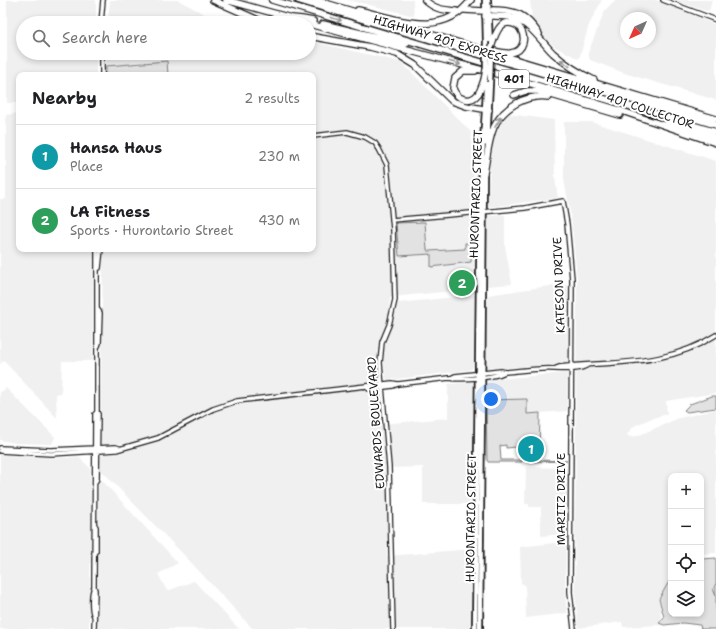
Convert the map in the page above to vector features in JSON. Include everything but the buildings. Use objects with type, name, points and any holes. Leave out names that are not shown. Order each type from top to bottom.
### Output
[{"type":"highway","points":[[213,0],[249,16]]},
{"type":"highway","name":"HIGHWAY 401 COLLECTOR","points":[[226,0],[274,16]]},
{"type":"highway","name":"HIGHWAY 401 EXPRESS","points":[[272,0],[716,132]]},
{"type":"highway","name":"HIGHWAY 401 EXPRESS","points":[[298,0],[716,125]]},
{"type":"highway","points":[[425,0],[432,6],[439,9],[456,11]]},
{"type":"highway","points":[[317,1],[404,21],[427,24],[440,22],[452,17],[463,9],[471,0]]},
{"type":"highway","name":"HIGHWAY 401 COLLECTOR","points":[[317,1],[716,119]]},
{"type":"highway","points":[[464,10],[509,16],[520,21],[533,31],[560,59],[582,74],[626,93]]},
{"type":"highway","points":[[493,10],[512,12],[522,15],[536,29],[545,45]]},
{"type":"highway","points":[[316,22],[471,60]]},
{"type":"highway","points":[[474,48],[478,47],[512,53],[519,49],[523,43],[523,33],[516,25],[506,24],[497,30],[490,44]]},
{"type":"highway","name":"HIGHWAY 401 COLLECTOR","points":[[316,25],[512,78],[622,111],[716,143]]},
{"type":"highway","points":[[316,34],[352,44]]},
{"type":"highway","points":[[316,37],[388,51],[402,56],[415,64],[452,101],[466,106],[487,109]]},
{"type":"highway","points":[[486,70],[487,81],[479,93],[473,98],[461,98],[454,91],[454,78],[463,71],[474,71],[512,78]]},
{"type":"highway","points":[[514,95],[526,91],[538,91],[660,124]]},
{"type":"highway","points":[[484,173],[490,142],[495,126],[508,109],[522,100],[535,97],[548,96],[569,100]]},
{"type":"highway","points":[[643,110],[648,114],[716,138]]},
{"type":"main road","points":[[102,0],[102,16]]},
{"type":"main road","name":"HURONTARIO STREET","points":[[482,212],[487,81],[490,44],[485,0]]},
{"type":"main road","name":"HURONTARIO STREET","points":[[486,14],[488,0]]},
{"type":"main road","points":[[663,0],[716,20]]},
{"type":"main road","name":"HURONTARIO STREET","points":[[486,70],[490,44]]},
{"type":"main road","points":[[102,60],[102,72]]},
{"type":"main road","name":"HURONTARIO STREET","points":[[475,629],[480,375],[482,212],[481,153],[487,109]]},
{"type":"main road","name":"EDWARDS BOULEVARD","points":[[316,136],[347,132],[365,137],[375,143],[382,153],[387,165],[392,220],[395,300],[389,325],[382,342],[380,363],[390,484],[393,629]]},
{"type":"main road","name":"KATESON DRIVE","points":[[482,212],[525,208],[563,201],[567,224],[572,279],[571,367]]},
{"type":"main road","points":[[392,220],[482,212]]},
{"type":"main road","points":[[97,252],[98,269]]},
{"type":"main road","points":[[94,629],[94,527],[95,482],[97,479],[96,450],[98,414],[96,337],[100,252]]},
{"type":"main road","points":[[0,448],[116,450],[158,438],[202,414],[228,404],[244,400],[382,386],[392,383],[398,384],[450,378],[455,376],[501,375],[505,372],[571,367],[584,368],[588,365],[635,362],[673,355],[690,350],[716,335]]},
{"type":"main road","name":"MARITZ DRIVE","points":[[571,367],[570,592],[574,629]]},
{"type":"main road","name":"HURONTARIO STREET","points":[[480,375],[480,629]]},
{"type":"main road","points":[[0,451],[51,454],[96,450]]},
{"type":"shaded area","points":[[7,0],[96,0],[96,16],[16,16],[16,60],[96,60],[96,72],[16,72],[16,103],[7,103]]},
{"type":"shaded area","points":[[110,0],[178,0],[208,16],[109,16]]},
{"type":"shaded area","points":[[346,0],[413,0],[414,16],[366,4]]},
{"type":"shaded area","points":[[530,0],[602,0],[589,25],[579,59],[555,47],[541,33],[532,19]]},
{"type":"shaded area","points":[[615,0],[656,0],[716,25],[716,100],[624,73],[590,60],[588,53],[605,10]]},
{"type":"shaded area","points":[[674,0],[712,0],[709,11]]},
{"type":"shaded area","points":[[316,43],[401,62],[471,132],[476,209],[475,289],[390,297],[388,317],[378,346],[377,364],[382,424],[448,418],[448,384],[474,383],[474,504],[423,504],[423,467],[387,468],[387,556],[472,549],[471,629],[253,629],[185,556],[100,469],[99,456],[126,452],[127,443],[100,445],[103,252],[316,252],[316,72],[168,72],[167,61],[106,66],[106,60],[316,60]]},
{"type":"shaded area","points":[[167,61],[168,72],[106,72],[106,66]]},
{"type":"shaded area","points":[[16,113],[16,252],[94,252],[93,361],[62,361],[61,393],[56,394],[57,418],[4,361],[0,364],[0,199],[6,199],[6,115]]},
{"type":"shaded area","points":[[509,114],[554,120],[555,178],[558,198],[490,207],[488,204],[490,163],[494,136]]},
{"type":"shaded area","points":[[564,122],[592,122],[716,161],[716,393],[666,401],[667,414],[634,426],[627,434],[628,436],[632,437],[637,436],[679,418],[714,410],[716,408],[716,553],[704,554],[704,473],[668,473],[668,582],[659,598],[662,625],[623,627],[622,622],[578,628],[575,593],[577,278],[571,216],[564,180]]},
{"type":"shaded area","points":[[505,215],[505,246],[512,284],[487,286],[487,216]]},
{"type":"shaded area","points":[[425,222],[427,250],[465,249],[465,243],[472,243],[471,262],[431,267],[431,254],[399,256],[396,223]]},
{"type":"shaded area","points":[[563,284],[568,286],[567,364],[487,369],[485,367],[488,295]]},
{"type":"shaded area","points":[[475,295],[474,366],[470,370],[388,380],[386,378],[384,350],[398,303]]},
{"type":"shaded area","points":[[567,373],[567,411],[527,414],[527,399],[486,400],[487,380]]},
{"type":"shaded area","points":[[6,388],[55,437],[52,444],[16,443],[0,440],[0,391],[1,392]]},
{"type":"shaded area","points":[[716,396],[716,408],[687,412],[684,410],[690,404]]},
{"type":"shaded area","points":[[527,399],[527,414],[540,413],[539,460],[567,461],[527,462],[526,460],[537,460],[539,450],[538,443],[530,441],[529,446],[506,448],[506,445],[500,446],[501,460],[523,460],[522,462],[488,462],[486,400]]},
{"type":"shaded area","points":[[0,455],[58,458],[79,457],[90,468],[91,534],[89,629],[0,629]]},
{"type":"shaded area","points":[[526,467],[567,469],[566,534],[541,536],[541,507],[529,507],[529,504],[525,504]]},
{"type":"shaded area","points":[[99,477],[178,563],[158,574],[167,591],[194,581],[239,629],[97,629]]},
{"type":"shaded area","points":[[563,542],[566,544],[565,594],[567,613],[526,618],[525,585],[521,583],[520,547]]},
{"type":"shaded area","points":[[716,558],[716,629],[701,629],[700,625],[683,623],[664,625],[659,623],[664,617],[659,599],[668,583],[668,617],[704,617],[704,559]]},
{"type":"waterway","points":[[716,584],[713,589],[716,596]]},
{"type":"tunnel","points":[[242,0],[256,7]]},
{"type":"tunnel","points":[[268,13],[274,16]]},
{"type":"place","name":"LA Fitness","points":[[462,283]]},
{"type":"place","name":"Hansa Haus","points":[[531,449]]}]
